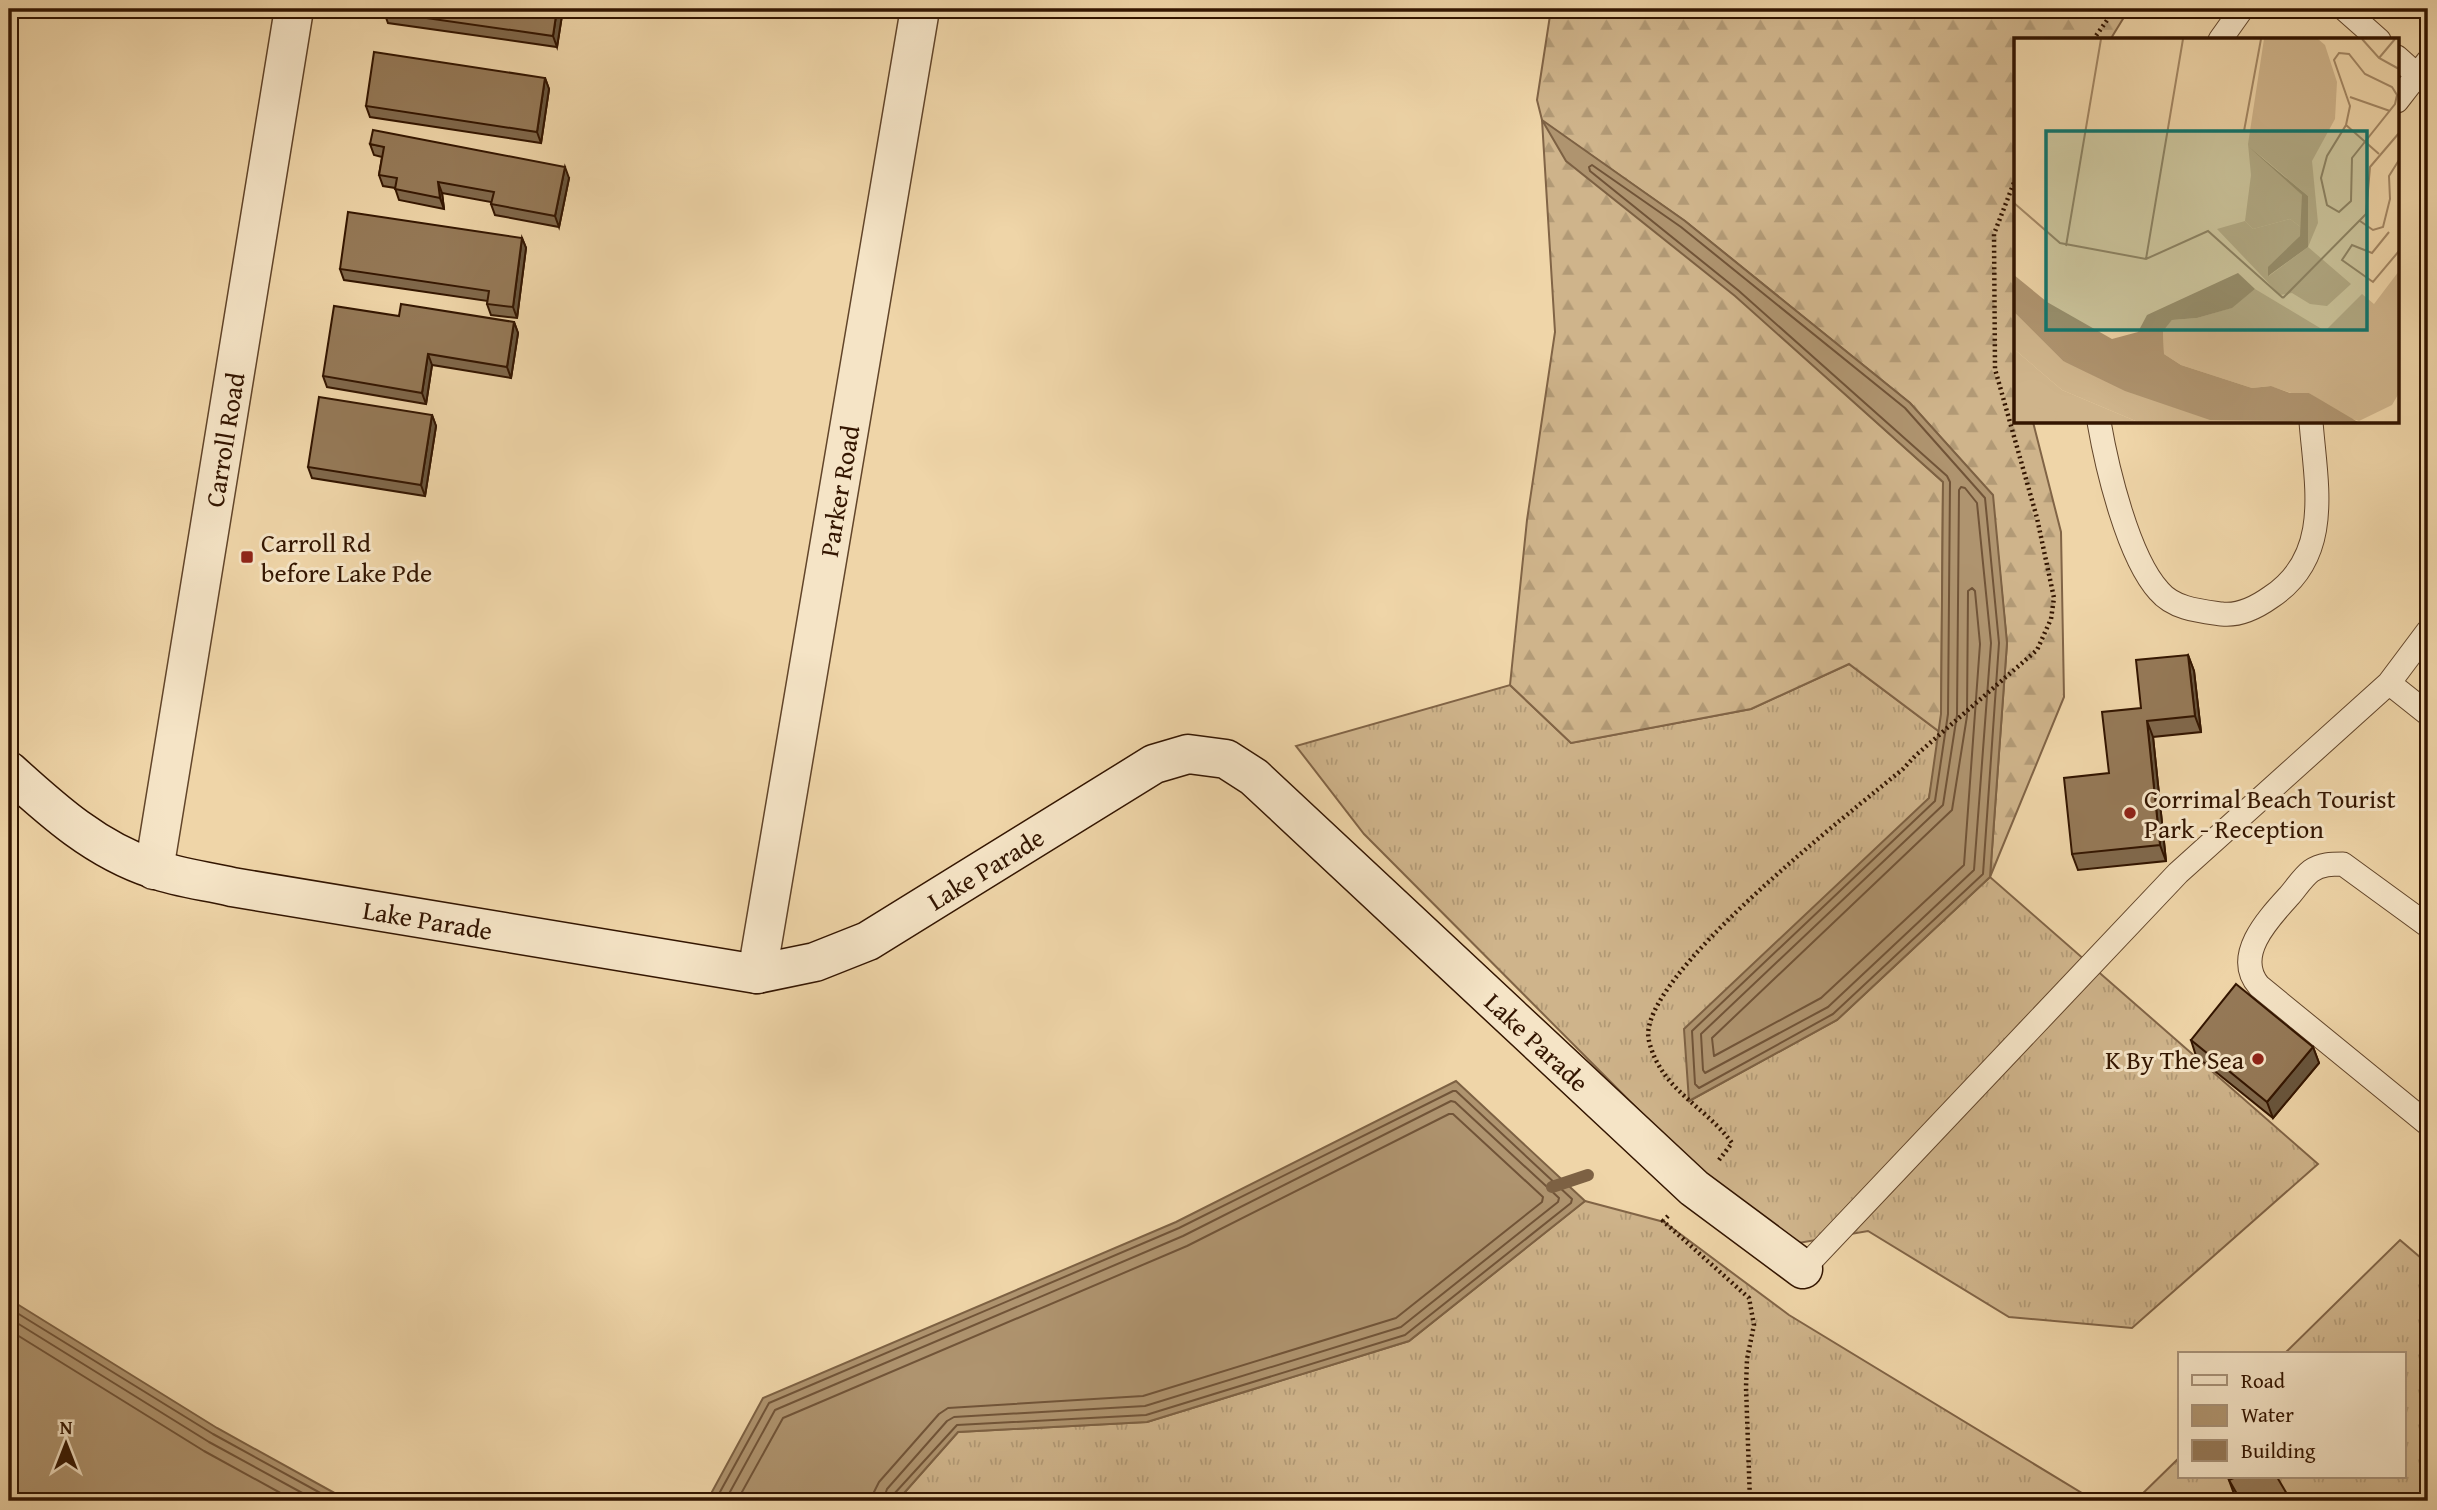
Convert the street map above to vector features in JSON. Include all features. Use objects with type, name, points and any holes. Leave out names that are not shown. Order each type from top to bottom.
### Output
[{"type":"main road","name":"Carroll Road","points":[[154,870],[294,9]]},
{"type":"main road","name":"Parker Road","points":[[757,974],[920,9]]},
{"type":"main road","name":"Lake Parade","points":[[9,771],[80,833],[107,849],[154,870],[232,887],[757,974],[815,962],[869,941],[1154,764],[1188,754],[1226,759],[1254,777],[1694,1188],[1803,1269]]},
{"type":"lane","points":[[2221,38],[2242,9]]},
{"type":"lane","points":[[2344,9],[2377,38]]},
{"type":"lane","points":[[2398,58],[2424,74],[2398,100]]},
{"type":"lane","points":[[2099,424],[2105,454],[2137,560],[2159,592],[2177,606],[2229,615],[2257,607],[2288,586],[2306,561],[2315,530],[2318,490],[2311,424]]},
{"type":"lane","points":[[1803,1269],[2178,873],[2389,683],[2428,631]]},
{"type":"lane","points":[[2389,683],[2428,714]]},
{"type":"lane","points":[[2428,926],[2343,864],[2326,864],[2312,870],[2271,916],[2251,950],[2249,965],[2251,977],[2259,986],[2428,1124]]},
{"type":"path","points":[[2095,38],[2115,9]]},
{"type":"path","points":[[1717,1164],[1732,1143],[1722,1130],[1677,1091],[1658,1068],[1648,1038],[1655,1011],[1682,967],[1738,909],[1903,769],[1914,756],[2037,650],[2051,619],[2054,598],[2037,519],[1995,369],[1994,234],[2014,183]]},
{"type":"path","points":[[1663,1221],[1749,1298],[1754,1325],[1747,1359],[1746,1387],[1750,1501]]},
{"type":"green space","points":[[1551,9],[2129,9],[2111,38],[2014,38],[2014,424],[2034,424],[2061,532],[2064,697],[1990,877],[2007,643],[1992,495],[1910,403],[1685,221],[1548,125],[1943,482],[1941,733],[1849,664],[1751,709],[1571,743],[1510,685],[1527,520],[1555,332],[1542,120],[1537,100]]},
{"type":"green space","points":[[1849,664],[1941,733],[1929,798],[1689,1101],[1837,1020],[1990,877],[2318,1164],[2132,1328],[2009,1317],[1868,1231],[1775,1247],[1364,834],[1296,746],[1510,685],[1571,743],[1751,709]]},
{"type":"green space","points":[[1585,1201],[1664,1222],[1789,1315],[2095,1501],[897,1501],[958,1432],[1147,1422],[1409,1341]]},
{"type":"green space","points":[[2400,1240],[2428,1264],[2428,1501],[2135,1501],[2178,1459],[2178,1478],[2406,1478],[2406,1352],[2286,1352]]},
{"type":"water","points":[[1542,120],[1685,221],[1910,403],[1993,495],[2007,643],[1990,877],[1837,1020],[1689,1101],[1684,1029],[1929,798],[1941,714],[1943,482],[1735,296],[1566,161]]},
{"type":"water","points":[[1456,1081],[1585,1201],[1409,1341],[1147,1422],[958,1432],[897,1501],[707,1501],[763,1398],[1176,1222]]},
{"type":"water","points":[[9,1299],[217,1428],[349,1501],[9,1501]]},
{"type":"building","points":[[385,9],[557,9],[553,36],[384,12]]},
{"type":"building","points":[[374,52],[545,78],[537,132],[366,106]]},
{"type":"building","points":[[373,130],[565,167],[555,216],[491,204],[494,192],[438,182],[440,198],[395,189],[397,178],[379,175],[384,147],[370,144]]},
{"type":"building","points":[[348,212],[522,238],[513,307],[487,304],[489,291],[340,269]]},
{"type":"building","points":[[401,304],[514,322],[507,367],[428,354],[422,393],[323,376],[334,306],[399,316]]},
{"type":"building","points":[[319,397],[432,415],[421,485],[308,467]]},
{"type":"building","points":[[2188,655],[2195,716],[2147,721],[2160,845],[2072,854],[2064,778],[2109,773],[2102,712],[2141,708],[2136,660]]},
{"type":"building","name":"K By The Sea","points":[[2236,984],[2313,1047],[2267,1102],[2191,1040]]},
{"type":"building","points":[[2278,1478],[2291,1501],[2241,1501],[2229,1480]]},
{"type":"waterway","points":[[1552,1187],[1588,1175]]},
{"type":"place","name":"Carroll Rd before Lake Pde","points":[[247,557]]},
{"type":"place","name":"Corrimal Beach Tourist Park - Reception","points":[[2130,813]]},
{"type":"place","name":"K By The Sea","points":[[2258,1059]]}]
